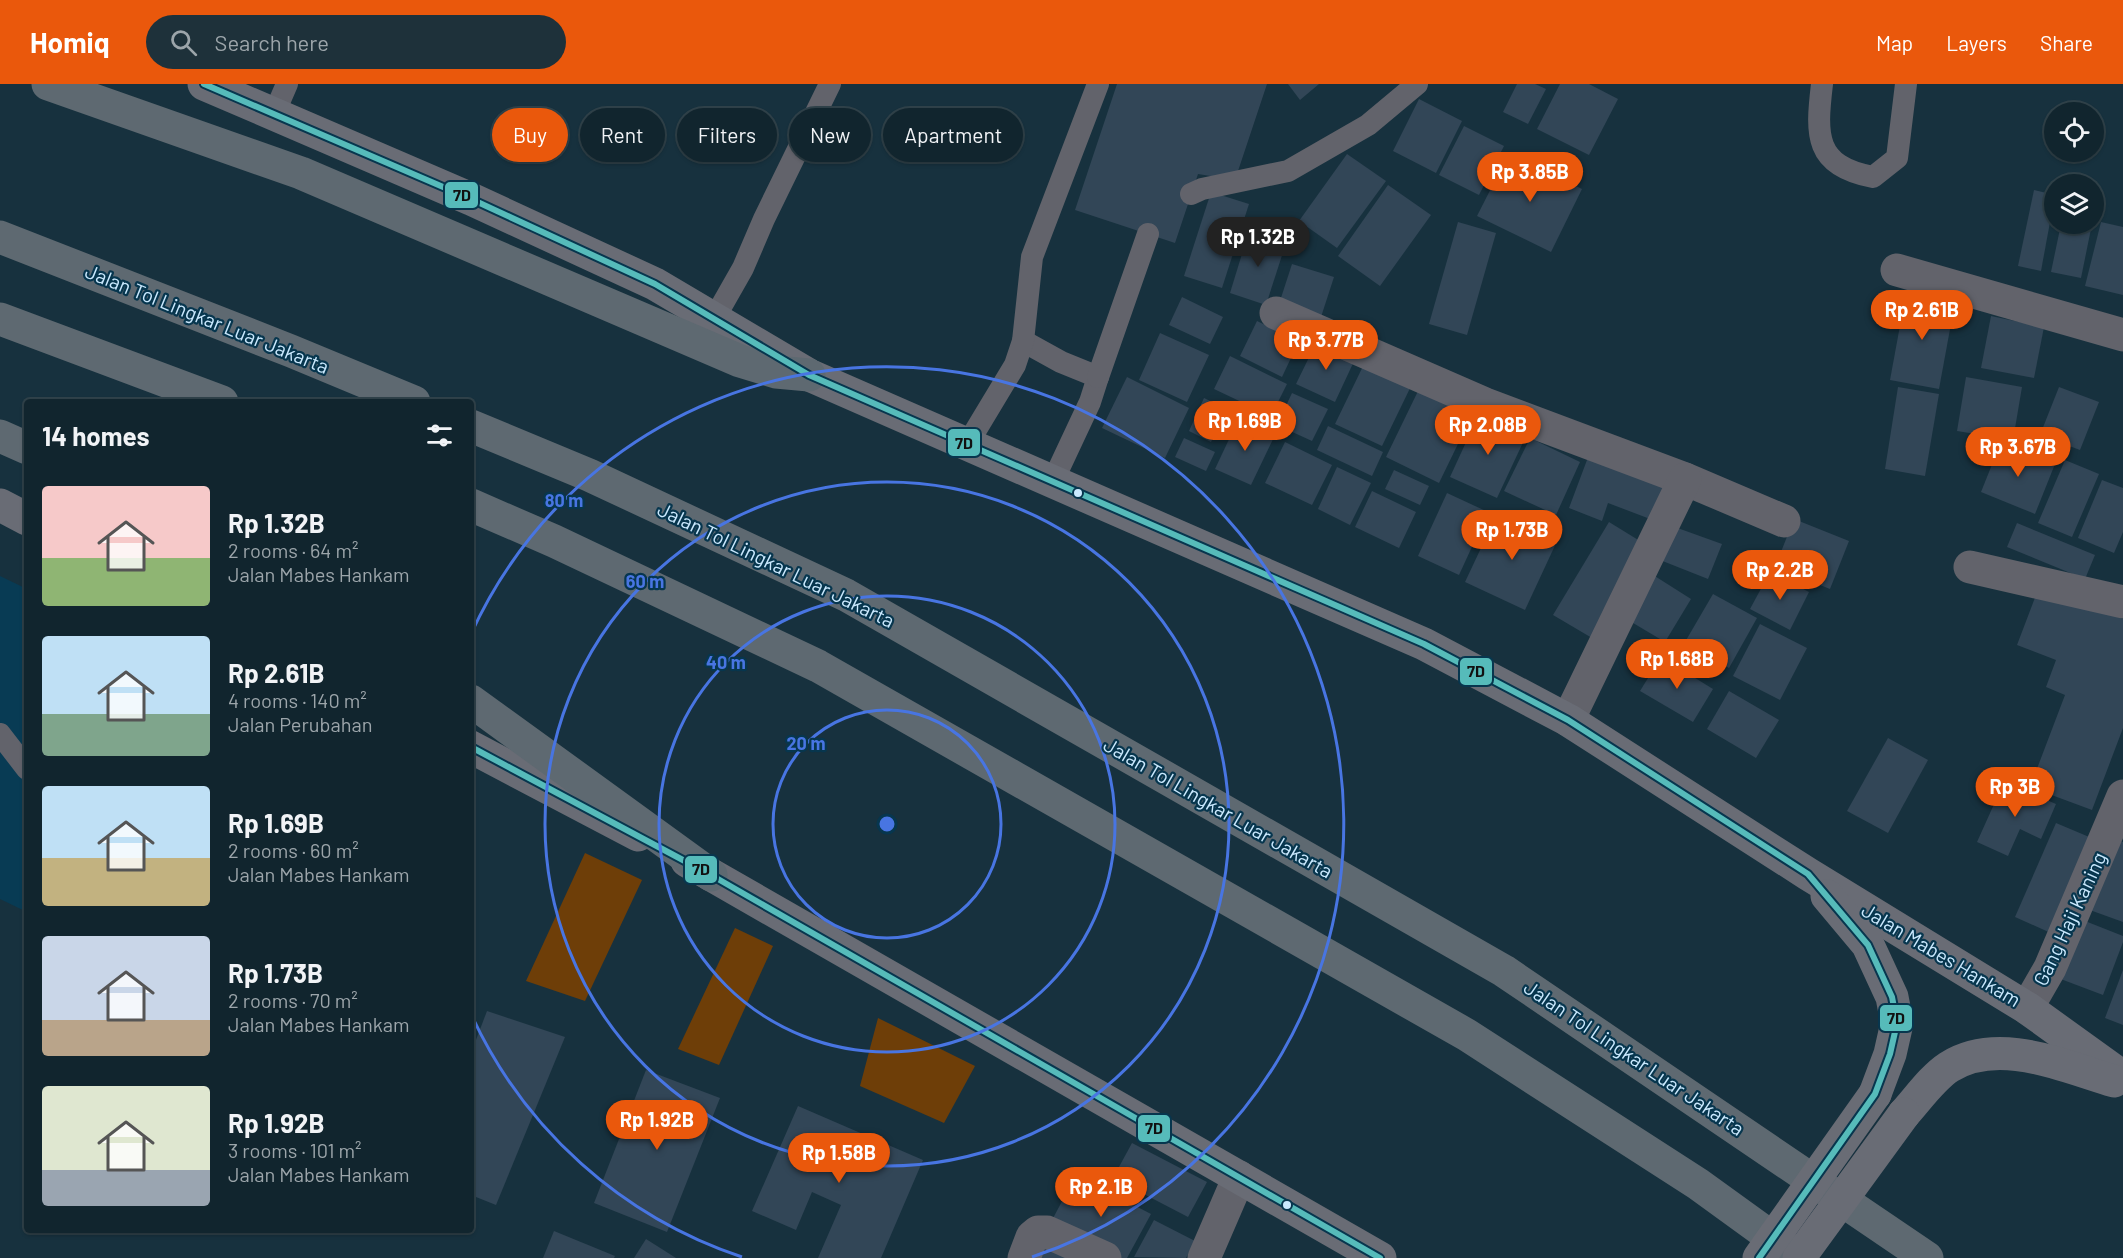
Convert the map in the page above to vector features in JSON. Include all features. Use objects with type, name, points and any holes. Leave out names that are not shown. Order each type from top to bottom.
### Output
[{"type":"highway","points":[[48,84],[301,173],[740,362],[776,372],[808,375]]},
{"type":"highway","name":"Jalan Tol Lingkar Luar Jakarta","points":[[0,237],[407,399]]},
{"type":"highway","points":[[0,319],[214,399]]},
{"type":"highway","name":"Jalan Tol Lingkar Luar Jakarta","points":[[474,427],[589,475],[846,595],[908,630],[1504,971],[1926,1258]]},
{"type":"highway","points":[[0,436],[24,447]]},
{"type":"highway","points":[[474,507],[554,541],[818,666],[1467,1035],[1698,1184],[1799,1258]]},
{"type":"highway","points":[[474,703],[711,874]]},
{"type":"main road","name":"Jalan Mabes Hankam","points":[[204,84],[525,224],[655,284],[808,375],[1424,644],[1568,720],[1808,874],[2027,1008],[2123,1077]]},
{"type":"main road","points":[[0,505],[24,517]]},
{"type":"main road","points":[[474,749],[711,874],[733,890],[1380,1258]]},
{"type":"main road","points":[[1759,1258],[1875,1094],[1890,1054],[1897,1023],[1892,997],[1868,945],[1808,874]]},
{"type":"main road","points":[[1799,1258],[1904,1114],[1947,1068],[1973,1054],[2004,1053],[2058,1064],[2123,1084]]},
{"type":"street","points":[[1897,270],[2123,335]]},
{"type":"street","points":[[1276,313],[1485,404],[1685,479],[1784,521]]},
{"type":"street","points":[[1568,720],[1685,479]]},
{"type":"street","points":[[1970,567],[2123,602]]},
{"type":"street","name":"Gang Haji Kaning","points":[[2027,1008],[2050,968],[2123,796]]},
{"type":"street","points":[[1204,1258],[1239,1177]]},
{"type":"street","points":[[1024,1258],[1032,1238],[1038,1232],[1047,1232],[1105,1258]]},
{"type":"lane","points":[[274,114],[287,84]]},
{"type":"lane","points":[[714,319],[743,268],[764,219],[830,84]]},
{"type":"lane","points":[[968,444],[1015,365],[1023,341],[1032,257],[1098,84]]},
{"type":"lane","points":[[1191,194],[1202,189],[1288,171],[1368,125],[1417,84]]},
{"type":"lane","points":[[1822,84],[1817,125],[1828,156],[1850,173],[1873,177],[1897,158],[1906,84]]},
{"type":"lane","points":[[1053,481],[1090,402],[1148,234]]},
{"type":"lane","points":[[1023,341],[1060,362],[1098,377]]},
{"type":"lane","points":[[0,734],[24,765]]},
{"type":"shaded area","points":[[0,576],[24,588],[24,911],[0,899]]},
{"type":"shaded area","points":[[585,853],[642,880],[585,1001],[526,981]]},
{"type":"shaded area","points":[[735,928],[773,946],[719,1065],[678,1049]]},
{"type":"shaded area","points":[[878,1018],[975,1066],[944,1123],[860,1086]]},
{"type":"building","points":[[1117,84],[1267,84],[1235,180],[1198,174],[1175,243],[1075,210]]},
{"type":"building","points":[[1288,84],[1319,84],[1300,100]]},
{"type":"building","points":[[1517,84],[1535,84],[1546,89],[1528,124],[1503,112]]},
{"type":"building","points":[[1560,84],[1589,84],[1618,99],[1589,155],[1537,129]]},
{"type":"building","points":[[1419,99],[1462,121],[1436,173],[1393,151]]},
{"type":"building","points":[[1464,126],[1504,146],[1479,195],[1439,175]]},
{"type":"building","points":[[1509,153],[1582,189],[1551,252],[1477,216]]},
{"type":"building","points":[[1347,154],[1386,181],[1337,248],[1299,221]]},
{"type":"building","points":[[1388,185],[1431,215],[1380,286],[1338,256]]},
{"type":"building","points":[[2034,190],[2044,192],[2044,234],[2048,234],[2041,271],[2018,266]]},
{"type":"building","points":[[1211,192],[1249,204],[1222,288],[1184,276]]},
{"type":"building","points":[[1458,222],[1496,233],[1467,335],[1429,324]]},
{"type":"building","points":[[2104,223],[2123,227],[2123,295],[2085,286],[2098,234],[2104,234]]},
{"type":"building","points":[[1249,231],[1286,243],[1266,305],[1230,293]]},
{"type":"building","points":[[2059,234],[2090,234],[2081,278],[2051,272]]},
{"type":"building","points":[[1292,264],[1334,277],[1321,317],[1279,304]]},
{"type":"building","points":[[1906,293],[1955,302],[1939,389],[1890,380]]},
{"type":"building","points":[[1182,297],[1223,317],[1210,344],[1169,325]]},
{"type":"building","points":[[1991,316],[2044,327],[2034,378],[1981,368]]},
{"type":"building","points":[[1257,321],[1299,341],[1282,377],[1240,356]]},
{"type":"building","points":[[1160,333],[1209,355],[1187,402],[1139,380]]},
{"type":"building","points":[[1318,339],[1356,357],[1335,402],[1296,384]]},
{"type":"building","points":[[1230,356],[1287,384],[1271,416],[1214,389]]},
{"type":"building","points":[[1366,360],[1413,382],[1382,446],[1335,424]]},
{"type":"building","points":[[1127,377],[1189,408],[1165,458],[1102,428]]},
{"type":"building","points":[[1966,377],[2022,387],[2013,440],[1957,431]]},
{"type":"building","points":[[1420,387],[1473,413],[1439,483],[1386,457]]},
{"type":"building","points":[[1898,387],[1939,394],[1925,476],[1885,469]]},
{"type":"building","points":[[2059,387],[2099,402],[2080,450],[2040,435]]},
{"type":"building","points":[[1292,393],[1328,409],[1312,441],[1277,425]]},
{"type":"building","points":[[1204,398],[1227,409],[1211,442],[1189,431]]},
{"type":"building","points":[[1479,414],[1526,436],[1497,498],[1450,477]]},
{"type":"building","points":[[1239,418],[1275,435],[1251,485],[1215,469]]},
{"type":"building","points":[[1328,426],[1383,452],[1372,476],[1317,450]]},
{"type":"building","points":[[1184,438],[1215,452],[1206,471],[1175,457]]},
{"type":"building","points":[[1530,438],[1580,462],[1556,515],[1504,491]]},
{"type":"building","points":[[1285,442],[1332,465],[1312,505],[1265,483]]},
{"type":"building","points":[[2001,442],[2055,464],[2035,514],[1981,492]]},
{"type":"building","points":[[1590,452],[1671,489],[1658,522],[1608,503],[1602,521],[1569,508]]},
{"type":"building","points":[[2065,460],[2099,474],[2072,537],[2038,523]]},
{"type":"building","points":[[1337,467],[1371,483],[1350,525],[1318,509]]},
{"type":"building","points":[[1394,470],[1429,486],[1420,505],[1385,489]]},
{"type":"building","points":[[2102,480],[2123,488],[2123,532],[2114,553],[2078,538]]},
{"type":"building","points":[[1372,491],[1416,512],[1399,548],[1355,527]]},
{"type":"building","points":[[1447,493],[1488,512],[1459,575],[1418,556]]},
{"type":"building","points":[[1498,512],[1558,539],[1525,610],[1465,582]]},
{"type":"building","points":[[1794,519],[1849,541],[1830,589],[1775,567]]},
{"type":"building","points":[[1609,522],[1648,546],[1592,638],[1553,615]]},
{"type":"building","points":[[2017,523],[2095,555],[2085,579],[2007,547]]},
{"type":"building","points":[[1672,526],[1722,544],[1708,579],[1660,560]]},
{"type":"building","points":[[1770,572],[1809,592],[1790,630],[1750,609]]},
{"type":"building","points":[[1650,573],[1691,599],[1665,642],[1623,617]]},
{"type":"building","points":[[2039,587],[2123,619],[2123,728],[2092,810],[2030,787],[2065,695],[2046,687],[2056,660],[2017,645]]},
{"type":"building","points":[[1713,594],[1757,618],[1729,668],[1685,642]]},
{"type":"building","points":[[1760,624],[1807,648],[1780,700],[1733,676]]},
{"type":"building","points":[[1661,657],[1713,689],[1693,722],[1640,691]]},
{"type":"building","points":[[1729,691],[1779,720],[1756,758],[1707,729]]},
{"type":"building","points":[[1888,738],[1928,760],[1888,833],[1847,811]]},
{"type":"building","points":[[2004,782],[2056,804],[2041,839],[2020,829],[2008,856],[1977,842]]},
{"type":"building","points":[[2056,823],[2094,839],[2053,934],[2015,917]]},
{"type":"building","points":[[2113,839],[2123,842],[2123,922],[2087,909]]},
{"type":"building","points":[[2080,919],[2123,936],[2123,942],[2103,995],[2058,978]]},
{"type":"building","points":[[2123,970],[2123,1025],[2105,1018]]},
{"type":"building","points":[[487,1011],[565,1037],[496,1205],[474,1196],[474,1045]]},
{"type":"building","points":[[646,1070],[720,1098],[667,1232],[594,1203]]},
{"type":"building","points":[[798,1106],[923,1160],[881,1258],[818,1258],[841,1205],[812,1192],[796,1230],[752,1211]]},
{"type":"building","points":[[1132,1143],[1207,1182],[1188,1217],[1113,1178]]},
{"type":"building","points":[[1076,1175],[1151,1214],[1127,1258],[1119,1258],[1051,1222]]},
{"type":"building","points":[[1154,1220],[1195,1241],[1186,1258],[1134,1257]]},
{"type":"building","points":[[554,1231],[615,1256],[614,1258],[543,1258]]},
{"type":"building","points":[[1052,1236],[1096,1258],[1041,1258]]},
{"type":"building","points":[[646,1239],[676,1258],[634,1258]]},
{"type":"transit line","name":"7D","points":[[204,84],[471,199],[655,284],[809,375],[1424,644],[1568,720],[1808,874],[1868,945],[1892,997],[1897,1023],[1890,1054],[1875,1094],[1759,1258]]},
{"type":"transit line","name":"7D","points":[[474,749],[711,875],[1380,1258]]}]
